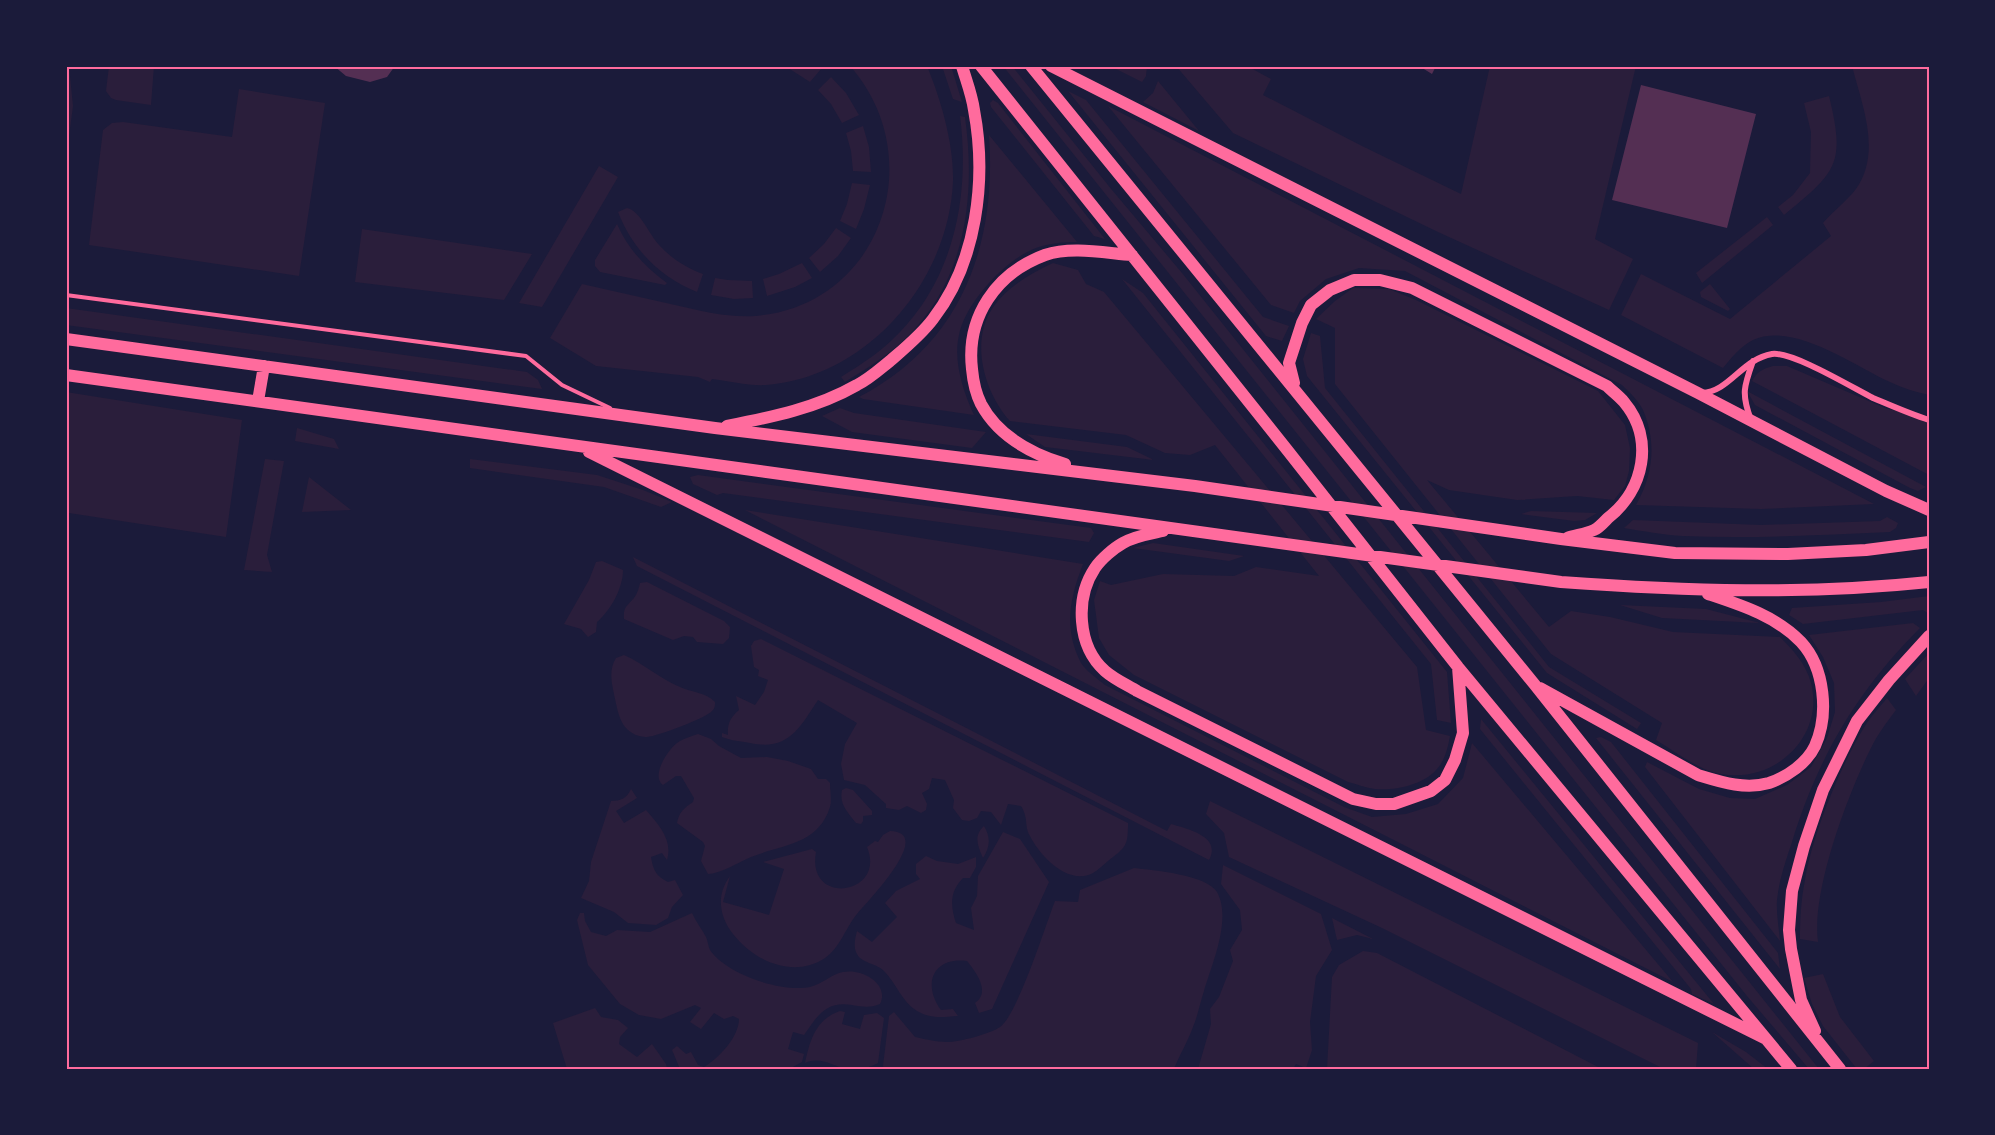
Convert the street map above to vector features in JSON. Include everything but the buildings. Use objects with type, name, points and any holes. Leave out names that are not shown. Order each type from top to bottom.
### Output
[{"type":"main road","points":[[715,428],[783,415],[840,394],[859,384],[888,363],[906,348],[933,319],[951,290],[964,262],[973,228],[978,188],[979,149],[974,108],[962,66]]},
{"type":"main road","points":[[981,66],[1458,667],[1791,1069]]},
{"type":"main road","points":[[1031,66],[1535,685],[1839,1069]]},
{"type":"main road","points":[[1051,66],[1698,393],[1886,491],[1929,510]]},
{"type":"main road","points":[[1094,474],[1044,458],[1018,444],[1000,429],[981,404],[974,381],[971,358],[972,337],[975,324],[985,303],[1000,284],[1013,272],[1038,259],[1046,255],[1068,251],[1132,255]]},
{"type":"main road","points":[[1294,388],[1289,363],[1311,304],[1330,290],[1354,280],[1380,280],[1412,288],[1606,386],[1624,402],[1634,419],[1640,438],[1640,476],[1631,494],[1619,510],[1594,530],[1561,539]]},
{"type":"main road","points":[[66,339],[715,428],[1195,486],[1675,554],[1788,554],[1866,550],[1929,542]]},
{"type":"main road","points":[[258,401],[264,366]]},
{"type":"main road","points":[[66,375],[1561,582],[1696,590],[1813,590],[1929,582]]},
{"type":"main road","points":[[580,447],[1766,1039]]},
{"type":"main road","points":[[1172,528],[1137,536],[1121,544],[1096,566],[1088,580],[1082,609],[1084,636],[1092,654],[1105,671],[1137,691],[1353,798],[1376,804],[1394,804],[1431,791],[1445,780],[1455,760],[1462,733],[1458,667]]},
{"type":"main road","points":[[1535,685],[1698,775],[1725,783],[1748,786],[1768,783],[1788,774],[1804,760],[1814,747],[1821,724],[1823,707],[1821,686],[1814,663],[1802,643],[1775,621],[1748,608],[1696,590]]},
{"type":"main road","points":[[1823,1048],[1801,1000],[1789,930],[1792,891],[1823,789],[1857,721],[1889,680],[1929,636]]},
{"type":"street","points":[[1698,393],[1712,392],[1753,361],[1775,353],[1800,360],[1904,412],[1929,420]]},
{"type":"street","points":[[1751,420],[1744,403],[1743,388],[1753,361]]},
{"type":"lane","points":[[66,296],[526,356],[562,385],[627,416]]},
{"type":"shaded area","points":[[66,66],[69,66],[73,106],[66,159]]},
{"type":"shaded area","points":[[109,66],[154,66],[151,105],[111,98],[106,91]]},
{"type":"shaded area","points":[[785,66],[817,66],[821,69],[810,82]]},
{"type":"shaded area","points":[[850,66],[927,66],[946,122],[953,167],[948,218],[936,254],[919,287],[896,318],[869,343],[838,364],[803,378],[759,385],[712,379],[710,382],[698,377],[596,366],[550,338],[582,284],[705,312],[746,316],[756,316],[799,306],[835,285],[862,256],[880,221],[889,183],[887,142],[874,103]]},
{"type":"shaded area","points":[[942,66],[951,66],[962,102],[953,99]]},
{"type":"shaded area","points":[[1003,66],[1012,66],[1182,273],[1819,1069],[1809,1069],[1747,996]]},
{"type":"shaded area","points":[[1110,66],[1147,66],[1146,76],[1142,82]]},
{"type":"shaded area","points":[[1176,66],[1247,66],[1271,79],[1263,95],[1461,194],[1490,66],[1636,66],[1595,239],[1633,259],[1609,310],[1438,232],[1233,133]]},
{"type":"shaded area","points":[[1852,66],[1929,66],[1929,395],[1895,384],[1823,348],[1786,336],[1769,336],[1753,340],[1740,349],[1723,368],[1621,315],[1641,274],[1730,319],[1831,236],[1823,223],[1856,189],[1864,175],[1868,160],[1869,144],[1865,112]]},
{"type":"shaded area","points":[[831,77],[846,93],[859,115],[842,123],[831,104],[818,90]]},
{"type":"shaded area","points":[[1158,81],[1199,131],[1143,102],[1153,93]]},
{"type":"shaded area","points":[[239,89],[325,103],[299,276],[89,245],[103,130],[112,123],[123,122],[232,137]]},
{"type":"shaded area","points":[[1068,91],[1086,100],[1263,317],[1289,326],[1282,341],[1266,336]]},
{"type":"shaded area","points":[[1829,96],[1836,138],[1836,153],[1832,165],[1826,177],[1784,215],[1778,207],[1793,195],[1810,173],[1811,132],[1804,103]]},
{"type":"shaded area","points":[[993,100],[998,103],[1105,239],[1094,236],[991,107],[990,103]]},
{"type":"shaded area","points":[[1108,106],[1874,504],[1761,509],[1636,505],[1649,470],[1650,435],[1641,407],[1622,385],[1405,271],[1359,268],[1326,279],[1300,301],[1294,313],[1271,305]]},
{"type":"shaded area","points":[[960,116],[965,117],[969,177],[962,236],[954,264],[942,291],[926,316],[905,339],[884,357],[845,382],[841,377],[886,346],[899,333],[934,286],[946,260],[960,203],[963,174]]},
{"type":"shaded area","points":[[863,126],[869,147],[871,172],[853,171],[846,133]]},
{"type":"shaded area","points":[[989,135],[1077,242],[1046,245],[1024,254],[988,284],[969,309],[959,335],[957,355],[963,386],[974,415],[863,399],[859,397],[894,375],[923,349],[947,320],[965,288],[978,253],[986,215],[990,176]]},
{"type":"shaded area","points":[[599,166],[618,177],[542,307],[519,303]]},
{"type":"shaded area","points":[[852,183],[870,185],[856,229],[840,221]]},
{"type":"shaded area","points":[[627,208],[637,214],[656,241],[670,255],[703,274],[697,292],[671,279],[649,261],[631,238],[618,212]]},
{"type":"shaded area","points":[[1767,217],[1773,225],[1702,283],[1696,273]]},
{"type":"shaded area","points":[[617,224],[632,249],[651,271],[667,283],[665,285],[600,272],[595,266],[595,260]]},
{"type":"shaded area","points":[[836,228],[851,238],[838,256],[820,272],[809,258]]},
{"type":"shaded area","points":[[362,229],[532,254],[504,300],[355,282]]},
{"type":"shaded area","points":[[802,263],[812,278],[795,287],[767,296],[763,279]]},
{"type":"shaded area","points":[[1053,263],[1078,270],[1086,284],[1104,292],[1417,667],[1426,730],[1450,736],[1444,758],[1424,780],[1391,789],[1372,788],[1348,782],[1134,675],[1109,655],[1099,638],[1094,600],[1100,581],[1111,585],[1163,574],[1234,576],[1256,567],[1319,576],[1215,445],[1190,455],[1165,453],[1126,435],[1010,421],[993,396],[987,381],[981,350],[982,334],[986,320],[994,306],[1006,292]]},
{"type":"shaded area","points":[[715,278],[752,281],[753,298],[734,299],[711,295]]},
{"type":"shaded area","points":[[1122,279],[1143,293],[1447,672],[1451,723],[1437,720],[1431,664]]},
{"type":"shaded area","points":[[1710,284],[1730,309],[1728,311],[1701,297],[1700,292]]},
{"type":"shaded area","points":[[1353,288],[1389,289],[1416,300],[1598,391],[1625,425],[1630,448],[1629,471],[1625,486],[1614,500],[1577,496],[1517,500],[1449,490],[1427,480],[1549,627],[1571,611],[1610,617],[1673,632],[1780,637],[1806,670],[1811,683],[1813,703],[1810,721],[1803,738],[1791,752],[1776,764],[1759,772],[1741,775],[1721,774],[1704,769],[1656,740],[1662,723],[1551,654],[1335,384],[1335,328],[1316,319]]},
{"type":"shaded area","points":[[66,308],[527,372],[538,380],[542,389],[66,325]]},
{"type":"shaded area","points":[[1311,333],[1320,336],[1325,388],[1549,667],[1641,723],[1637,729],[1547,673],[1307,376],[1303,359]]},
{"type":"shaded area","points":[[1773,366],[1787,366],[1885,408],[1929,419],[1929,475],[1752,381],[1760,371]]},
{"type":"shaded area","points":[[1747,391],[1926,487],[1918,491],[1910,488],[1755,405]]},
{"type":"shaded area","points":[[66,392],[242,420],[226,537],[69,513],[66,515]]},
{"type":"shaded area","points":[[840,408],[854,413],[986,432],[972,448],[852,432],[822,416]]},
{"type":"shaded area","points":[[297,428],[334,439],[339,449],[295,441]]},
{"type":"shaded area","points":[[1026,434],[1127,447],[1154,460],[1045,447]]},
{"type":"shaded area","points":[[265,459],[284,461],[267,555],[272,572],[244,570]]},
{"type":"shaded area","points":[[470,459],[597,475],[672,502],[661,507],[604,487],[470,468]]},
{"type":"shaded area","points":[[698,475],[1091,528],[1094,533],[1089,542],[723,493],[717,495],[693,484],[690,477]]},
{"type":"shaded area","points":[[309,477],[351,510],[302,512]]},
{"type":"shaded area","points":[[745,510],[1083,564],[1072,601],[1070,625],[1075,650],[1081,663],[1089,672],[1105,685],[1344,807],[1372,817],[1406,814],[1438,804],[1463,778],[1472,743],[1673,982]]},
{"type":"shaded area","points":[[1531,511],[1597,513],[1585,520],[1574,521],[1521,514]]},
{"type":"shaded area","points":[[1887,517],[1898,523],[1896,528],[1890,532],[1709,537],[1668,535],[1624,528],[1633,520],[1761,525],[1880,521]]},
{"type":"shaded area","points":[[1153,543],[1244,556],[1229,561],[1133,548]]},
{"type":"shaded area","points":[[633,557],[1167,831],[1171,824],[1201,835],[1211,845],[1212,852],[1209,860],[637,566]]},
{"type":"shaded area","points":[[602,561],[623,570],[621,584],[607,611],[597,622],[596,632],[588,637],[581,629],[564,624],[589,580],[596,562]]},
{"type":"shaded area","points":[[647,582],[724,621],[730,627],[729,638],[723,644],[697,642],[693,637],[684,636],[673,640],[624,619],[625,609],[638,591],[640,583]]},
{"type":"shaded area","points":[[1929,596],[1929,614],[1923,610],[1803,624],[1789,615],[1792,608]]},
{"type":"shaded area","points":[[1620,605],[1706,609],[1760,623],[1662,618]]},
{"type":"shaded area","points":[[1913,623],[1920,628],[1897,652],[1859,701],[1827,754],[1814,782],[1802,811],[1779,885],[1777,915],[1780,941],[1645,767],[1647,762],[1699,789],[1730,798],[1755,799],[1787,785],[1811,767],[1827,738],[1835,712],[1834,683],[1823,657],[1809,635]]},
{"type":"shaded area","points":[[761,639],[1128,823],[1125,845],[1093,873],[1074,876],[1056,867],[1041,852],[1028,832],[1021,806],[1008,804],[1001,825],[991,812],[981,811],[977,818],[969,821],[962,820],[953,808],[954,800],[945,780],[932,778],[929,789],[922,793],[927,804],[926,810],[921,813],[907,806],[899,810],[886,808],[886,804],[865,785],[844,780],[841,764],[845,744],[857,723],[818,700],[805,720],[783,741],[763,745],[722,737],[722,733],[728,735],[730,721],[739,710],[736,696],[755,705],[764,692],[768,680],[758,676],[759,670],[754,667],[751,646],[754,641]]},
{"type":"shaded area","points":[[1929,653],[1929,678],[1916,696],[1905,679]]},
{"type":"shaded area","points":[[624,655],[684,689],[708,697],[715,702],[714,709],[701,718],[661,734],[647,737],[629,731],[620,719],[611,673],[616,658]]},
{"type":"shaded area","points":[[1887,698],[1896,710],[1879,733],[1862,767],[1833,843],[1820,897],[1817,921],[1818,942],[1800,939],[1804,887],[1821,822],[1846,760],[1867,722]]},
{"type":"shaded area","points":[[1481,719],[1714,1004],[1692,994],[1691,989],[1480,729]]},
{"type":"shaded area","points":[[698,734],[711,739],[741,758],[767,757],[788,761],[811,769],[818,779],[826,779],[830,783],[831,801],[824,820],[817,829],[798,841],[708,874],[701,861],[705,846],[703,842],[677,823],[681,813],[693,802],[694,798],[681,776],[676,776],[663,785],[659,775],[662,762],[671,749],[680,741]]},
{"type":"shaded area","points":[[1601,737],[1611,742],[1778,953],[1780,969],[1596,738]]},
{"type":"shaded area","points":[[846,788],[853,790],[872,811],[872,815],[863,816],[861,824],[856,823],[843,804],[841,795],[842,790]]},
{"type":"shaded area","points":[[631,789],[637,798],[616,811],[624,823],[646,810],[656,821],[664,833],[668,853],[667,860],[662,853],[651,857],[654,869],[668,882],[675,880],[683,895],[672,907],[668,918],[656,925],[628,923],[614,912],[581,898],[589,881],[591,862],[611,801],[628,795]]},
{"type":"shaded area","points":[[1210,801],[1698,1043],[1696,1069],[1664,1069],[1382,928],[1229,857],[1224,833],[1206,814]]},
{"type":"shaded area","points":[[984,826],[989,842],[983,858],[978,845],[978,834]]},
{"type":"shaded area","points":[[890,831],[902,834],[906,843],[902,855],[884,883],[853,919],[835,949],[825,958],[800,967],[775,964],[752,952],[728,927],[722,913],[721,898],[730,876],[723,902],[769,915],[784,869],[763,862],[812,849],[816,852],[816,870],[823,881],[833,887],[845,888],[857,884],[866,876],[870,863],[867,847],[875,841],[878,842]]},
{"type":"shaded area","points":[[1003,832],[1020,839],[1049,882],[992,1009],[979,1013],[975,1003],[982,993],[980,982],[967,961],[955,961],[946,963],[934,974],[932,991],[941,1010],[953,1009],[958,1016],[937,1017],[922,1014],[907,1003],[884,971],[859,957],[855,946],[857,931],[872,942],[897,917],[885,903],[896,891],[920,879],[916,874],[916,864],[926,856],[937,861],[958,864],[976,857],[976,867],[970,878],[963,878],[953,893],[952,899],[956,923],[974,930],[971,908],[977,896],[978,876]]},
{"type":"shaded area","points":[[1223,865],[1321,914],[1332,950],[1316,976],[1310,1022],[1312,1050],[1306,1068],[1296,1064],[1293,1069],[1198,1069],[1211,1024],[1210,1009],[1219,997],[1233,961],[1230,950],[1242,930],[1240,910],[1221,884]]},
{"type":"shaded area","points":[[1134,868],[1179,874],[1202,881],[1217,892],[1221,903],[1222,928],[1216,955],[1195,1022],[1174,1069],[884,1069],[889,1016],[894,1012],[915,1037],[935,1041],[966,1039],[1000,1027],[1007,1019],[1022,988],[1055,901],[1078,902],[1080,890]]},
{"type":"shaded area","points":[[580,913],[584,913],[585,921],[591,932],[606,936],[617,930],[650,932],[692,913],[706,937],[710,950],[728,967],[741,974],[770,984],[798,988],[814,986],[843,972],[858,972],[878,984],[882,997],[880,1004],[866,1007],[843,1004],[829,1007],[818,1016],[804,1035],[793,1032],[788,1049],[804,1054],[802,1062],[789,1069],[680,1069],[672,1050],[677,1046],[686,1054],[691,1052],[698,1065],[704,1067],[716,1058],[732,1040],[739,1019],[733,1016],[724,1019],[714,1013],[701,1029],[690,1022],[701,1008],[695,1005],[661,1019],[639,1015],[620,1004],[588,965],[577,920]]},
{"type":"shaded area","points":[[1332,918],[1373,939],[1357,935],[1337,940]]},
{"type":"shaded area","points":[[1363,951],[1377,953],[1602,1069],[1327,1069],[1332,977],[1339,965]]},
{"type":"shaded area","points":[[1823,974],[1840,1017],[1874,1061],[1864,1069],[1857,1069],[1823,1026],[1812,1004],[1804,978]]},
{"type":"shaded area","points":[[595,1008],[601,1017],[618,1020],[628,1028],[620,1037],[619,1044],[637,1057],[652,1044],[667,1069],[567,1069],[553,1023]]},
{"type":"shaded area","points":[[840,1011],[845,1012],[842,1024],[860,1029],[864,1015],[877,1013],[884,1018],[878,1063],[855,1070],[821,1061],[805,1063],[815,1031],[825,1019]]},
{"type":"shaded area","points":[[1712,1032],[1746,1052],[1768,1069],[1754,1069]]}]
